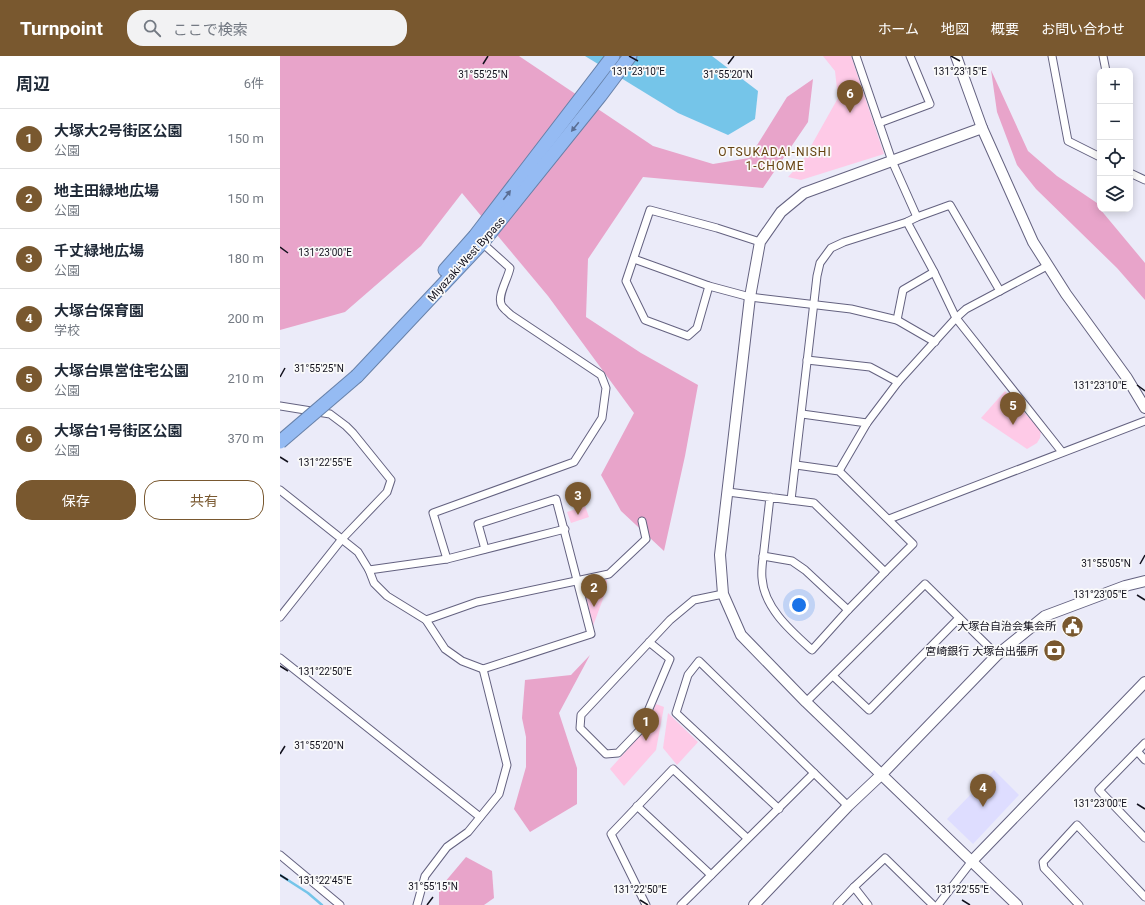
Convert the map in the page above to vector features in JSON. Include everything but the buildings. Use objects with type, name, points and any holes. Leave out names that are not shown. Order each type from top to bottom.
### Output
[{"type":"highway","name":"Miyazaki-West Bypass","points":[[479,240],[613,56]]},
{"type":"highway","name":"Miyazaki-West Bypass","points":[[280,442],[320,409],[355,374],[396,327],[479,240],[600,96],[630,56]]},
{"type":"highway","name":"Miyazaki-West Bypass","points":[[280,436],[355,374]]},
{"type":"highway","points":[[280,450],[320,409]]},
{"type":"street","points":[[856,56],[892,161],[917,217]]},
{"type":"street","points":[[879,123],[930,104],[910,56]]},
{"type":"street","points":[[956,56],[982,128],[1033,242],[1047,266],[1127,378],[1145,408]]},
{"type":"street","points":[[1052,56],[1068,141],[1097,156]]},
{"type":"street","points":[[1103,56],[1105,68]]},
{"type":"street","points":[[982,128],[804,193],[781,212],[760,242],[750,297],[720,555],[723,594],[741,636],[806,702],[1017,905]]},
{"type":"street","points":[[1133,174],[1145,180]]},
{"type":"street","points":[[791,500],[817,276],[820,263],[831,248],[844,242],[907,222],[950,205],[1000,291]]},
{"type":"street","points":[[709,286],[698,328],[688,336],[645,320],[626,281],[650,210],[717,228],[760,242]]},
{"type":"street","points":[[907,222],[934,272],[956,318],[1062,452]]},
{"type":"street","points":[[447,559],[433,513],[574,462],[602,418],[606,388],[601,375],[511,315],[502,306],[500,301],[501,294],[509,276],[510,268],[479,240]]},
{"type":"street","points":[[634,259],[709,286],[750,297],[850,308],[897,320],[935,342]]},
{"type":"street","points":[[839,471],[867,423],[898,382],[956,318],[966,309],[1047,266]]},
{"type":"street","points":[[897,320],[903,290],[934,272]]},
{"type":"street","points":[[807,360],[870,367],[898,382]]},
{"type":"street","points":[[280,406],[330,414],[353,433],[391,480],[387,492],[342,539],[280,617]]},
{"type":"street","points":[[802,414],[867,423]]},
{"type":"street","points":[[889,519],[1145,421]]},
{"type":"street","points":[[770,498],[763,556],[762,578],[765,592],[773,609],[792,632],[812,650],[848,610],[913,544],[839,471],[796,465]]},
{"type":"street","points":[[280,490],[358,552],[369,570],[374,583],[387,596],[426,620],[445,649],[462,661],[483,669],[591,634],[556,499],[478,524],[485,549]]},
{"type":"street","points":[[728,492],[814,503],[885,572]]},
{"type":"street","points":[[426,620],[477,602],[609,574],[646,539],[642,521]]},
{"type":"street","points":[[369,570],[447,559],[565,529]]},
{"type":"street","points":[[763,556],[792,561],[805,570],[848,610]]},
{"type":"street","points":[[754,905],[848,806],[882,774],[996,655],[1045,616],[1125,586],[1145,581]]},
{"type":"street","points":[[806,702],[925,584],[996,655]]},
{"type":"street","points":[[649,642],[670,659],[640,730],[618,753],[606,754],[580,728],[581,716],[649,642],[670,620],[694,600],[723,594]]},
{"type":"street","points":[[833,676],[869,710],[959,618]]},
{"type":"street","points":[[280,658],[480,817]]},
{"type":"street","points":[[779,809],[676,712],[688,675],[699,662],[752,711],[848,806]]},
{"type":"street","points":[[417,905],[425,876],[447,847],[468,832],[499,794],[507,765],[483,669]]},
{"type":"street","points":[[938,905],[972,861],[1145,682]]},
{"type":"street","points":[[1145,743],[1099,790],[1145,838]]},
{"type":"street","points":[[1137,751],[1145,760]]},
{"type":"street","points":[[646,905],[611,834],[674,769],[747,838]]},
{"type":"street","points":[[681,905],[814,773]]},
{"type":"street","points":[[637,806],[711,875]]},
{"type":"street","points":[[1079,905],[1044,868],[1043,862],[1077,825],[1145,897]]},
{"type":"street","points":[[280,855],[340,905]]},
{"type":"street","points":[[837,905],[885,858],[933,905]]},
{"type":"street","points":[[280,861],[292,864]]},
{"type":"street","points":[[854,887],[868,905]]},
{"type":"shaded area","points":[[280,56],[519,56],[653,146],[713,164],[749,158],[787,97],[813,79],[808,122],[763,188],[643,177],[588,259],[586,317],[641,353],[698,385],[685,456],[664,551],[621,511],[601,475],[634,413],[548,296],[462,193],[421,246],[345,312],[280,330]]},
{"type":"shaded area","points":[[585,56],[712,56],[758,91],[755,119],[728,135],[678,113]]},
{"type":"shaded area","points":[[823,56],[851,56],[884,154],[801,180],[788,177],[802,162],[838,98],[835,71]]},
{"type":"shaded area","points":[[991,70],[1028,151],[1057,176],[1097,203],[1097,212],[1102,212],[1145,263],[1145,300],[1117,268],[1036,189],[1017,165],[997,112]]},
{"type":"shaded area","points":[[1005,391],[1041,431],[1040,438],[1037,443],[1027,449],[981,418]]},
{"type":"shaded area","points":[[585,506],[589,517],[571,523],[567,512]]},
{"type":"shaded area","points":[[607,580],[607,588],[593,626],[583,584]]},
{"type":"shaded area","points":[[590,655],[559,713],[577,768],[577,804],[530,832],[514,809],[526,767],[526,737],[522,718],[525,680],[571,675]]},
{"type":"shaded area","points":[[656,704],[664,707],[656,750],[624,786],[610,769],[643,732]]},
{"type":"shaded area","points":[[668,713],[698,742],[677,765],[663,748]]},
{"type":"shaded area","points":[[994,770],[1019,795],[973,844],[947,819]]},
{"type":"shaded area","points":[[466,857],[492,871],[494,898],[484,905],[439,905],[439,889]]},
{"type":"waterway","points":[[280,875],[308,893],[322,905]]},
{"type":"place","name":"大塚台1号街区公園","points":[[850,113]]},
{"type":"place","name":"大塚台県営住宅公園","points":[[1013,425]]},
{"type":"place","name":"千丈緑地広場","points":[[578,515]]},
{"type":"place","name":"地主田緑地広場","points":[[594,607]]},
{"type":"place","name":"大塚台自治会集会所","points":[[1072,626]]},
{"type":"place","name":"宮崎銀行 大塚台出張所","points":[[1054,651]]},
{"type":"place","name":"大塚大2号街区公園","points":[[646,741]]},
{"type":"place","name":"大塚台保育園","points":[[983,807]]},
{"type":"district","name":"OTSUKADAI-NISHI 1-CHOME","points":[[775,159]]}]
